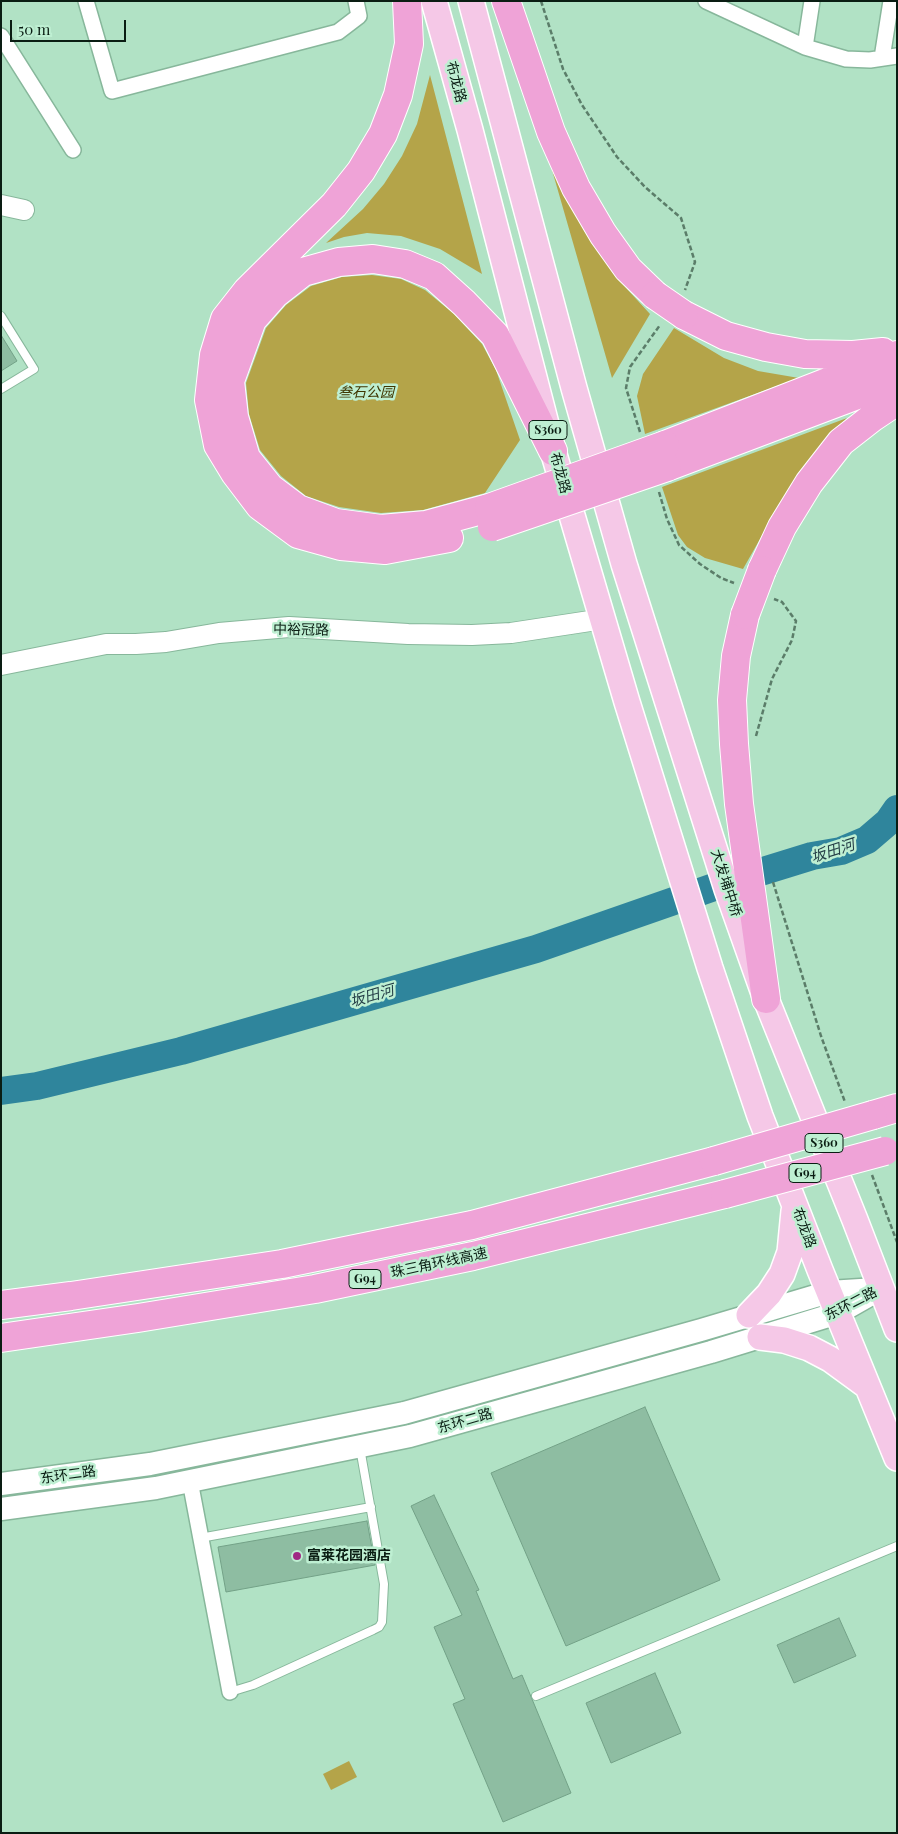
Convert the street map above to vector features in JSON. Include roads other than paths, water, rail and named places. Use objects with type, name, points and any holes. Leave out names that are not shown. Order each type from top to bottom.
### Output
[{"type":"highway","points":[[407,1],[409,44],[398,95],[383,134],[361,171],[334,205],[247,291],[225,319],[214,355],[208,400],[218,445],[235,473],[260,506],[298,534],[341,546],[385,550],[439,541],[491,517],[666,456],[897,380]]},
{"type":"highway","points":[[506,1],[551,132],[576,188],[603,234],[628,269],[654,295],[684,315],[726,336],[766,347],[805,354],[853,355],[897,350]]},
{"type":"highway","points":[[491,517],[381,528],[336,523],[298,510],[270,488],[246,458],[234,417],[230,381],[252,320],[275,294],[303,272],[339,262],[373,260],[405,264],[434,276],[495,335],[553,451]]},
{"type":"highway","points":[[666,456],[897,355]]},
{"type":"highway","points":[[766,999],[739,804],[732,700],[736,656],[745,616],[762,570],[782,527],[809,483],[841,442],[897,401]]},
{"type":"highway","name":"G94","points":[[1,1304],[71,1296],[292,1262],[472,1225],[714,1160],[885,1111]]},
{"type":"highway","name":"珠三角环线高速","points":[[1,1338],[315,1289],[473,1256],[887,1154]]},
{"type":"main road","name":"布龙路","points":[[434,1],[553,451],[700,938],[760,1116],[897,1458]]},
{"type":"main road","name":"大发埔中桥","points":[[471,1],[574,388],[624,564],[740,926],[766,999]]},
{"type":"main road","name":"S360","points":[[766,999],[897,1329]]},
{"type":"main road","points":[[794,1204],[794,1228],[790,1252],[782,1274],[769,1294],[754,1326],[784,1340],[809,1348],[830,1359],[867,1386]]},
{"type":"main road","name":"东环二路","points":[[1,1509],[156,1488],[410,1436],[754,1326],[882,1288]]},
{"type":"main road","name":"东环二路","points":[[1,1484],[150,1464],[404,1413],[754,1326]]},
{"type":"street","points":[[86,1],[112,91],[338,32],[359,16],[356,1]]},
{"type":"street","points":[[706,1],[805,46],[846,58],[870,60],[889,57],[891,1]]},
{"type":"street","points":[[805,46],[812,1]]},
{"type":"street","points":[[1,36],[73,150]]},
{"type":"street","points":[[1,205],[24,210]]},
{"type":"street","name":"中裕冠路","points":[[1,665],[106,644],[166,642],[219,633],[289,627],[408,634],[472,635],[512,633],[603,619]]},
{"type":"street","points":[[190,1481],[230,1692]]},
{"type":"lane","points":[[1,316],[34,368],[1,389]]},
{"type":"lane","points":[[230,1692],[253,1685],[379,1627],[384,1614],[384,1584],[360,1446]]},
{"type":"lane","points":[[200,1538],[371,1507]]},
{"type":"lane","points":[[536,1696],[897,1546]]},
{"type":"waterway","name":"坂田河","points":[[757,873],[812,856],[841,851],[867,840],[888,822],[897,809]]},
{"type":"waterway","name":"坂田河","points":[[1,1091],[37,1086],[181,1051],[536,949],[737,879]]},
{"type":"place","name":"富莱花园酒店","points":[[297,1556]]},
{"type":"park label","name":"叁石公园","points":[[366,393]]}]
